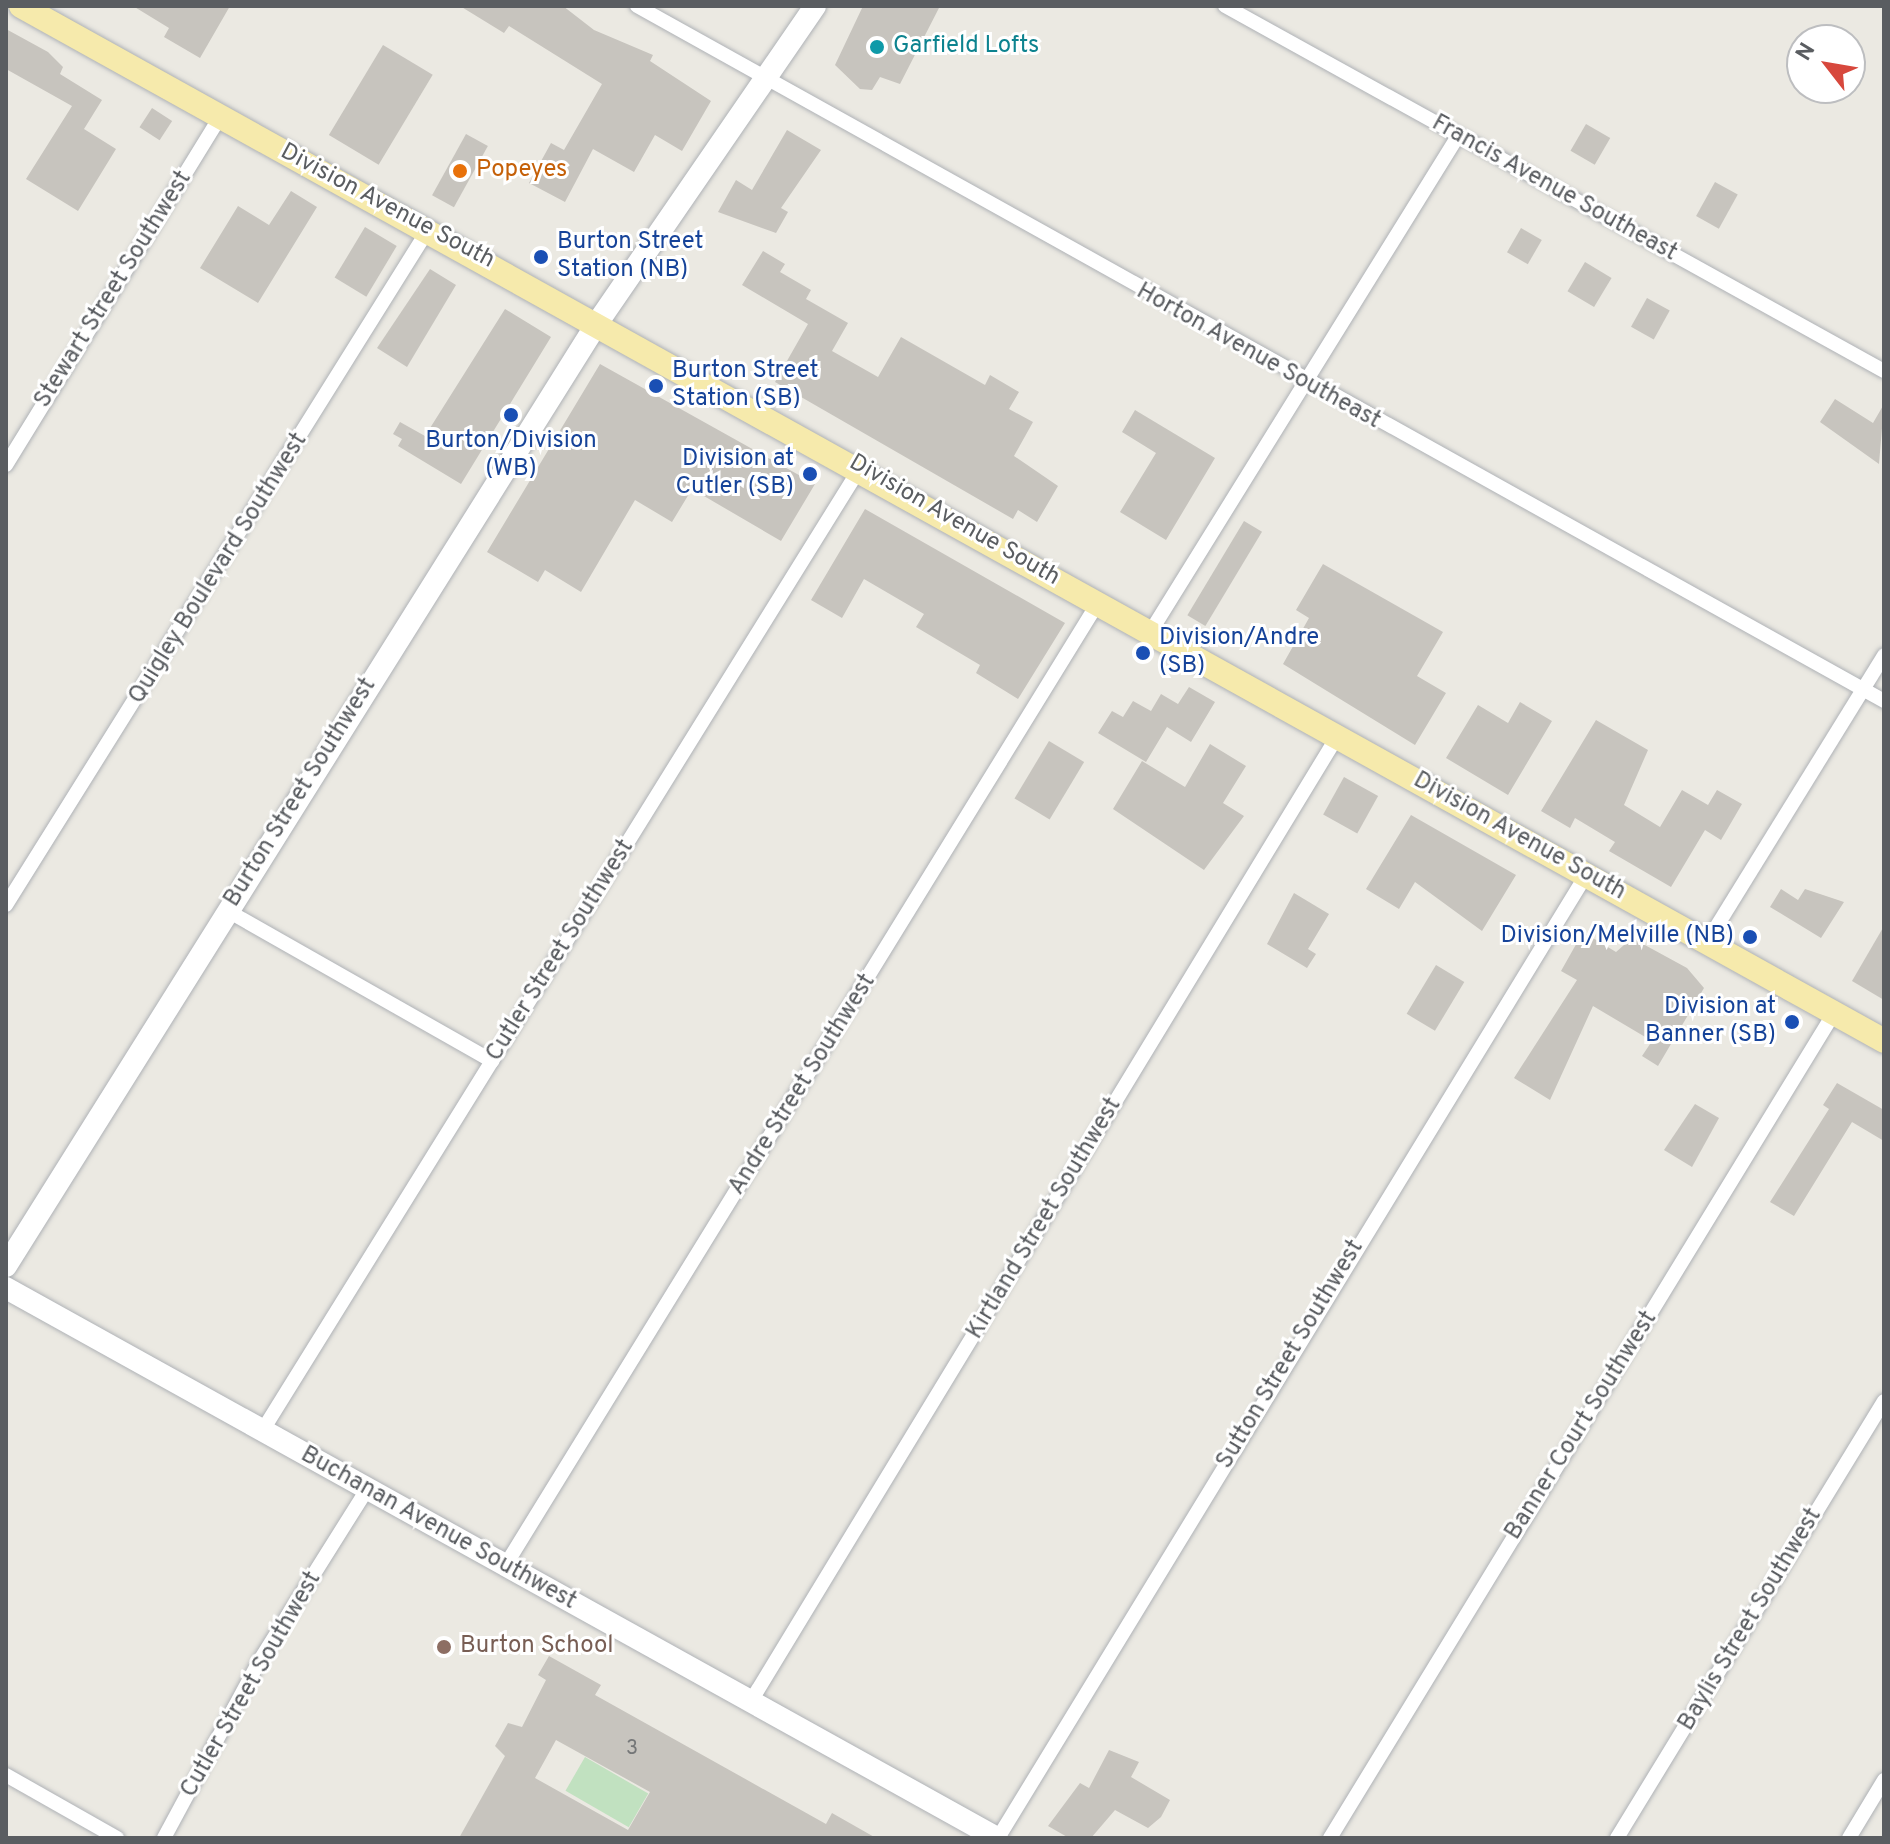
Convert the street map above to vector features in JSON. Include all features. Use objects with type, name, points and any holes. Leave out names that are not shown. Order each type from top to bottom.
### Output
[{"type":"main road","name":"Division Avenue South","points":[[21,6],[598,322],[1884,1041]]},
{"type":"main road","name":"Burton Street Southwest","points":[[6,1266],[598,322],[770,79],[815,6]]},
{"type":"main road","name":"Buchanan Avenue Southwest","points":[[6,1288],[261,1433],[998,1838]]},
{"type":"street","name":"Horton Avenue Southeast","points":[[637,6],[1301,382],[1884,701]]},
{"type":"street","name":"Francis Avenue Southeast","points":[[1225,6],[1884,371]]},
{"type":"street","name":"Stewart Street Southwest","points":[[6,465],[221,115]]},
{"type":"street","points":[[1151,631],[1301,382],[1458,136]]},
{"type":"street","name":"Quigley Boulevard Southwest","points":[[6,905],[428,230]]},
{"type":"street","name":"Cutler Street Southwest","points":[[261,1433],[860,468]]},
{"type":"street","name":"Andre Street Southwest","points":[[505,1566],[1098,603]]},
{"type":"street","points":[[1707,942],[1884,655]]},
{"type":"street","name":"Kirtland Street Southwest","points":[[751,1701],[1337,737]]},
{"type":"street","name":"Sutton Street Southwest","points":[[998,1838],[1586,875]]},
{"type":"street","points":[[228,911],[492,1061]]},
{"type":"street","name":"Banner Court Southwest","points":[[1330,1838],[1834,1013]]},
{"type":"street","name":"Baylis Street Southwest","points":[[1617,1838],[1884,1401]]},
{"type":"street","name":"Cutler Street Southwest","points":[[164,1838],[260,1660],[366,1491]]},
{"type":"street","points":[[6,1775],[117,1838]]},
{"type":"street","points":[[1849,1838],[1884,1780]]},
{"type":"green space","points":[[585,1757],[648,1794],[629,1827],[566,1791]]},
{"type":"building","points":[[133,6],[230,6],[200,58],[164,37],[169,28]]},
{"type":"building","points":[[460,6],[563,6],[594,30],[653,55],[650,61],[711,101],[682,151],[655,135],[634,172],[593,149],[565,202],[529,183],[551,143],[564,150],[602,84],[509,26],[504,33]]},
{"type":"building","name":"Garfield Lofts","points":[[863,6],[940,6],[900,84],[880,77],[872,90],[860,89],[835,65]]},
{"type":"building","points":[[6,29],[48,52],[63,67],[60,74],[102,100],[84,129],[116,149],[78,211],[26,179],[72,106],[6,69]]},
{"type":"building","points":[[383,45],[433,75],[379,165],[329,135]]},
{"type":"building","points":[[152,108],[172,121],[160,140],[139,127]]},
{"type":"building","points":[[1586,124],[1610,138],[1595,165],[1570,151]]},
{"type":"building","points":[[787,130],[821,150],[781,208],[788,212],[776,233],[718,212],[736,180],[752,190]]},
{"type":"building","name":"Popeyes","points":[[466,134],[488,146],[454,207],[432,195]]},
{"type":"building","points":[[1715,182],[1738,195],[1719,229],[1696,216]]},
{"type":"building","points":[[291,191],[317,207],[258,303],[200,268],[238,206],[269,225]]},
{"type":"building","points":[[365,227],[397,246],[366,297],[335,278]]},
{"type":"building","points":[[1521,228],[1542,240],[1528,264],[1507,252]]},
{"type":"building","points":[[763,251],[785,264],[780,272],[811,290],[806,299],[848,323],[832,351],[878,377],[901,337],[985,385],[990,375],[1019,392],[1009,409],[1033,422],[1014,456],[1058,486],[1037,522],[1018,510],[1013,519],[775,382],[808,324],[742,285]]},
{"type":"building","points":[[1585,262],[1612,278],[1594,307],[1567,291]]},
{"type":"building","points":[[430,269],[456,285],[407,367],[377,348]]},
{"type":"building","points":[[1647,298],[1670,311],[1654,339],[1631,327]]},
{"type":"building","points":[[505,309],[551,337],[461,484],[398,446],[402,439],[393,434],[400,422],[425,436]]},
{"type":"building","points":[[600,364],[815,484],[781,541],[692,489],[672,522],[635,500],[581,592],[545,570],[538,582],[487,552]]},
{"type":"building","points":[[1835,399],[1873,423],[1884,404],[1879,464],[1820,422]]},
{"type":"building","points":[[1135,410],[1215,458],[1166,540],[1120,512],[1156,453],[1122,432]]},
{"type":"building","points":[[865,509],[1065,623],[1018,699],[976,673],[980,665],[916,627],[924,614],[864,579],[842,618],[811,600]]},
{"type":"building","points":[[1244,521],[1262,532],[1205,626],[1187,615]]},
{"type":"building","points":[[1323,564],[1443,632],[1417,676],[1446,693],[1415,745],[1283,664],[1309,618],[1296,610]]},
{"type":"building","points":[[1189,687],[1215,702],[1191,742],[1167,727],[1146,762],[1098,733],[1112,711],[1123,717],[1133,701],[1151,711],[1161,694],[1178,704]]},
{"type":"building","points":[[1520,702],[1552,721],[1508,795],[1446,758],[1478,705],[1508,723]]},
{"type":"building","points":[[1596,720],[1648,750],[1624,805],[1660,827],[1682,790],[1708,805],[1717,790],[1742,804],[1721,840],[1705,830],[1671,887],[1609,851],[1615,842],[1575,818],[1570,828],[1541,811]]},
{"type":"building","points":[[1049,741],[1084,762],[1050,820],[1014,798]]},
{"type":"building","points":[[1210,744],[1246,766],[1223,803],[1244,816],[1204,870],[1113,809],[1142,761],[1185,787]]},
{"type":"building","points":[[1344,777],[1378,796],[1357,834],[1323,815]]},
{"type":"building","points":[[1411,815],[1516,875],[1482,931],[1415,882],[1399,909],[1366,889]]},
{"type":"building","points":[[1781,889],[1798,900],[1805,889],[1844,902],[1821,938],[1770,907]]},
{"type":"building","points":[[1294,893],[1329,914],[1308,949],[1316,954],[1307,968],[1267,944]]},
{"type":"building","points":[[1884,926],[1884,1000],[1852,981]]},
{"type":"building","points":[[1583,932],[1616,952],[1632,938],[1687,968],[1704,988],[1658,1066],[1642,1056],[1652,1041],[1593,1006],[1550,1100],[1514,1078],[1577,980],[1561,971]]},
{"type":"building","points":[[1436,965],[1464,982],[1435,1031],[1407,1014]]},
{"type":"building","points":[[1837,1083],[1884,1110],[1884,1141],[1852,1122],[1794,1216],[1770,1202],[1829,1109],[1823,1105]]},
{"type":"building","points":[[1695,1104],[1719,1118],[1692,1167],[1664,1150]]},
{"type":"building","points":[[549,1656],[601,1685],[595,1695],[826,1824],[832,1813],[876,1838],[459,1838],[505,1756],[495,1746],[508,1723],[522,1727],[546,1680],[538,1675]],"holes":[[[556,1740],[650,1792],[628,1830],[535,1778]]]},
{"type":"building","points":[[1109,1750],[1139,1762],[1131,1777],[1170,1800],[1161,1817],[1148,1828],[1115,1810],[1091,1838],[1069,1838],[1048,1826],[1080,1783],[1089,1788]]},
{"type":"place","name":"Garfield Lofts","points":[[877,47]]},
{"type":"place","name":"Popeyes","points":[[460,171]]},
{"type":"place","name":"Burton Street Station (NB)","points":[[541,257]]},
{"type":"place","name":"Burton Street Station (SB)","points":[[656,386]]},
{"type":"place","name":"Burton/Division (WB)","points":[[511,415]]},
{"type":"place","name":"Division at Cutler (SB)","points":[[810,474]]},
{"type":"place","name":"Division/Andre (SB)","points":[[1143,653]]},
{"type":"place","name":"Division/Melville (NB)","points":[[1750,937]]},
{"type":"place","name":"Division at Banner (SB)","points":[[1792,1022]]},
{"type":"place","name":"Burton School","points":[[444,1647]]}]
